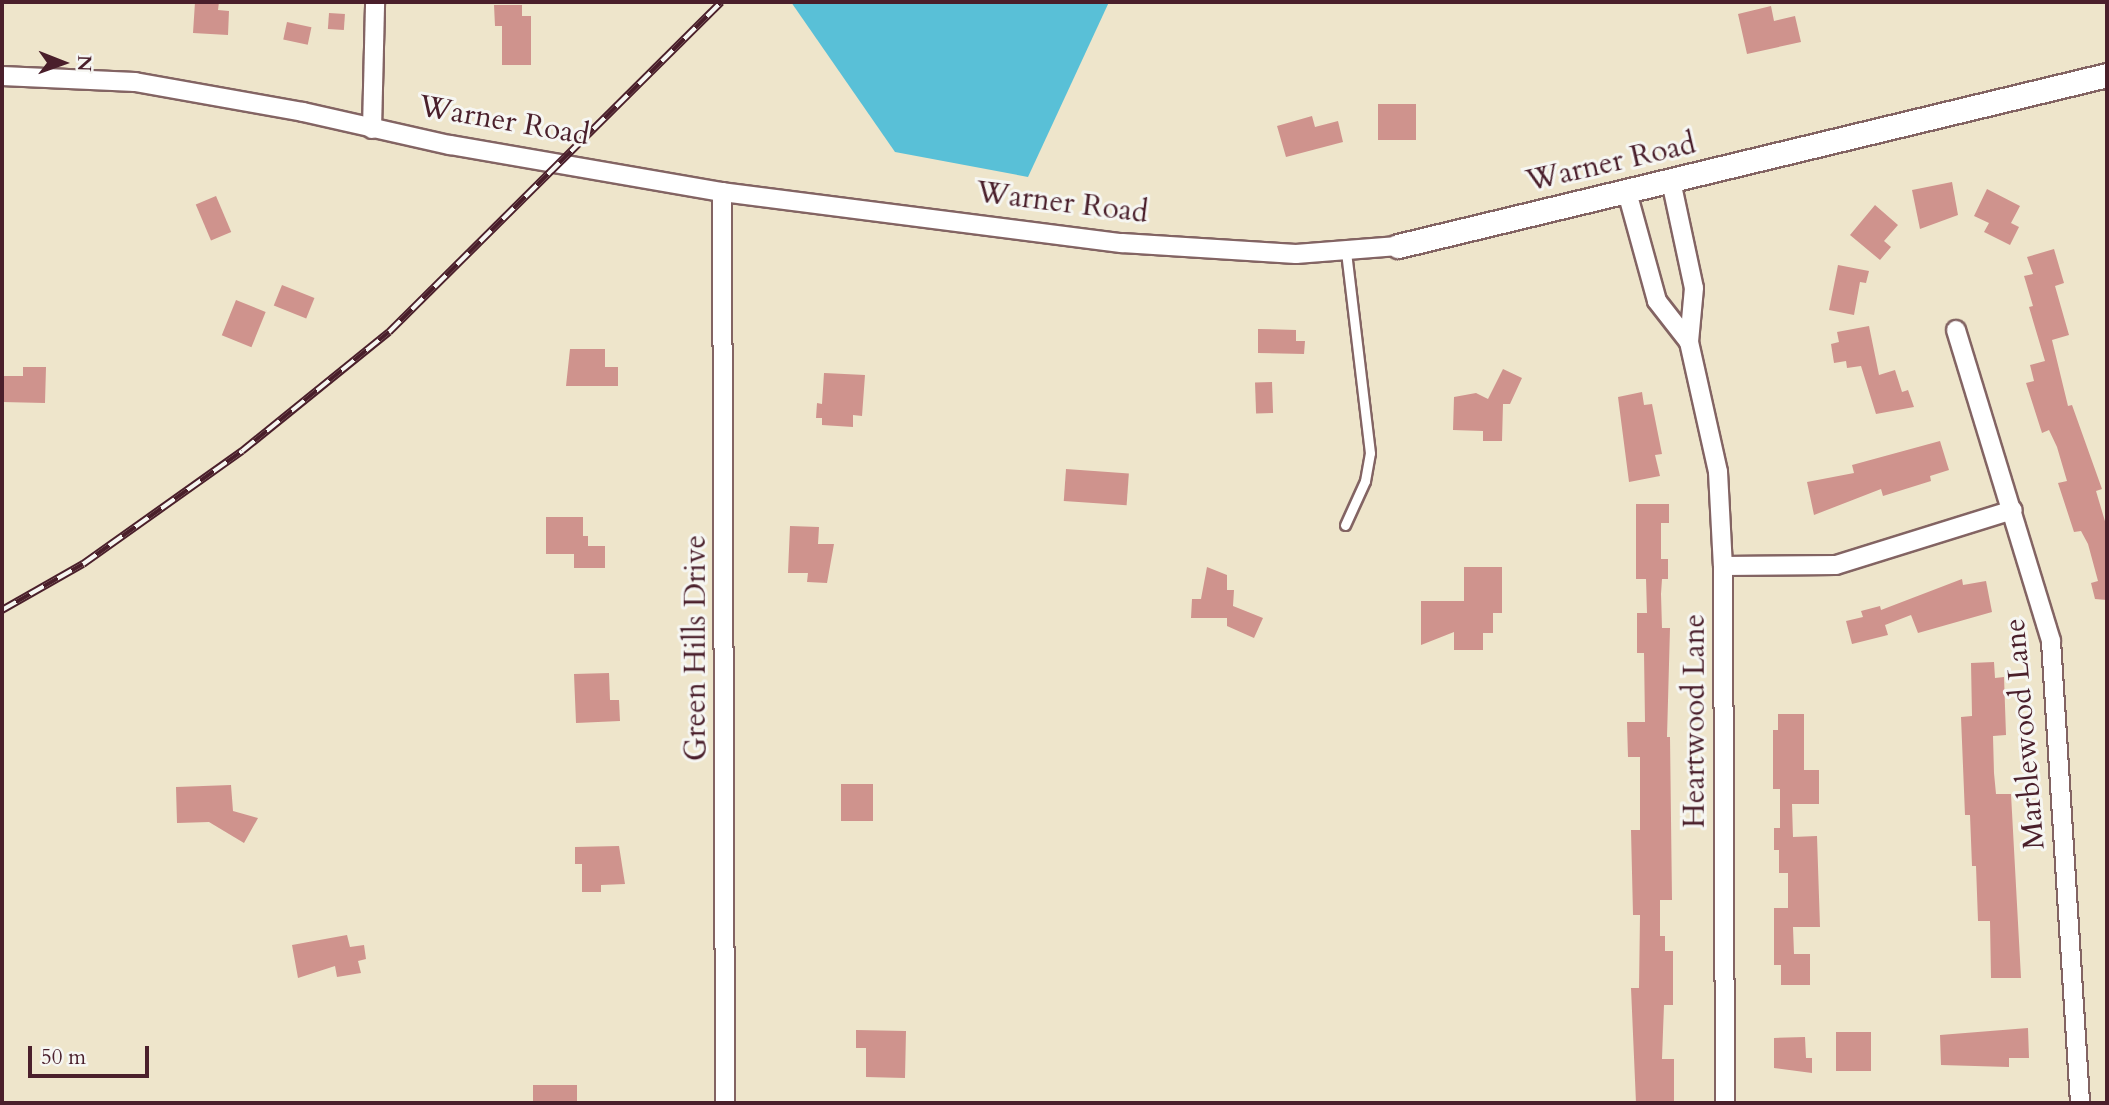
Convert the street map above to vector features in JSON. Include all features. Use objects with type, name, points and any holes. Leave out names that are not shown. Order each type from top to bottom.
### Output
[{"type":"street","points":[[372,129],[376,2]]},
{"type":"street","name":"Warner Road","points":[[2,76],[135,82],[372,129],[722,192],[1122,243],[1269,253],[1346,251],[1398,246],[2107,75]]},
{"type":"street","name":"Heartwood Lane","points":[[1671,181],[1694,288],[1689,342],[1718,472],[1723,566],[1725,1103]]},
{"type":"street","name":"Green Hills Drive","points":[[722,192],[725,1103]]},
{"type":"street","name":"Heartwood Lane","points":[[1627,192],[1657,300],[1689,342]]},
{"type":"street","name":"Marblewood Lane","points":[[1956,330],[2051,641],[2080,1103]]},
{"type":"street","points":[[1723,566],[1836,565],[2013,510]]},
{"type":"lane","points":[[1345,524],[1365,481],[1370,453],[1346,251]]},
{"type":"water","points":[[791,2],[1109,2],[1028,177],[895,152]]},
{"type":"building","points":[[195,2],[219,2],[218,10],[229,11],[228,35],[193,33]]},
{"type":"building","points":[[494,5],[522,5],[522,16],[531,16],[531,65],[502,65],[502,26],[495,26]]},
{"type":"building","points":[[1771,6],[1774,21],[1795,16],[1801,42],[1747,54],[1738,14]]},
{"type":"building","points":[[329,13],[345,14],[344,30],[328,29]]},
{"type":"building","points":[[287,22],[311,27],[308,45],[283,40]]},
{"type":"building","points":[[1378,104],[1416,104],[1416,140],[1378,140]]},
{"type":"building","points":[[1312,116],[1315,127],[1338,121],[1343,142],[1286,157],[1277,126]]},
{"type":"building","points":[[1952,182],[1958,215],[1920,229],[1912,190]]},
{"type":"building","points":[[1987,189],[2020,206],[2011,223],[2019,227],[2010,245],[1984,232],[1989,223],[1974,216]]},
{"type":"building","points":[[216,196],[231,232],[211,240],[196,205]]},
{"type":"building","points":[[1875,205],[1898,225],[1884,241],[1891,247],[1880,260],[1850,235]]},
{"type":"building","points":[[2054,249],[2064,283],[2055,286],[2069,335],[2052,340],[2068,406],[2072,405],[2102,489],[2096,491],[2107,528],[2107,600],[2095,599],[2091,583],[2098,581],[2088,544],[2081,531],[2074,532],[2058,483],[2067,481],[2057,447],[2049,430],[2042,433],[2026,383],[2034,381],[2030,365],[2045,361],[2029,307],[2033,306],[2024,276],[2033,274],[2027,257]]},
{"type":"building","points":[[1838,265],[1869,271],[1866,283],[1860,282],[1854,315],[1829,310]]},
{"type":"building","points":[[282,285],[314,298],[306,319],[274,305]]},
{"type":"building","points":[[236,300],[266,312],[251,347],[222,335]]},
{"type":"building","points":[[1869,326],[1879,375],[1895,370],[1902,392],[1908,390],[1914,407],[1876,414],[1861,366],[1847,368],[1846,361],[1834,363],[1831,344],[1839,342],[1837,332]]},
{"type":"building","points":[[1258,329],[1296,330],[1296,341],[1305,341],[1304,354],[1258,353]]},
{"type":"building","points":[[570,349],[605,349],[605,367],[618,367],[618,386],[566,386]]},
{"type":"building","points":[[23,367],[46,367],[45,403],[2,402],[2,376],[23,376]]},
{"type":"building","points":[[1503,369],[1522,378],[1510,404],[1503,404],[1502,441],[1483,441],[1483,431],[1453,430],[1454,397],[1476,393],[1488,399]]},
{"type":"building","points":[[824,373],[865,375],[862,416],[853,415],[853,427],[822,425],[822,418],[816,418],[817,403],[822,404]]},
{"type":"building","points":[[1272,382],[1273,413],[1256,414],[1255,383]]},
{"type":"building","points":[[1642,392],[1644,405],[1652,404],[1662,454],[1655,455],[1660,476],[1629,482],[1618,397]]},
{"type":"building","points":[[1940,441],[1949,470],[1930,476],[1931,481],[1883,496],[1881,489],[1814,515],[1807,482],[1854,473],[1852,465]]},
{"type":"building","points":[[1066,469],[1129,473],[1127,505],[1064,501]]},
{"type":"building","points":[[1636,504],[1669,504],[1669,523],[1661,523],[1661,559],[1668,559],[1668,579],[1662,579],[1661,594],[1662,628],[1670,628],[1667,737],[1670,737],[1672,900],[1660,900],[1660,936],[1665,936],[1665,951],[1673,951],[1673,1005],[1664,1005],[1662,1059],[1674,1059],[1674,1103],[1636,1103],[1631,988],[1639,988],[1640,915],[1633,915],[1631,830],[1640,830],[1640,757],[1628,757],[1627,722],[1645,722],[1644,653],[1637,653],[1637,613],[1647,613],[1646,579],[1636,579]]},
{"type":"building","points":[[546,517],[583,517],[583,536],[588,536],[588,546],[605,546],[605,568],[574,568],[574,554],[546,554]]},
{"type":"building","points":[[790,526],[819,527],[818,544],[834,544],[827,583],[807,582],[808,573],[788,573]]},
{"type":"building","points":[[1207,567],[1227,575],[1227,590],[1234,590],[1233,606],[1263,618],[1254,638],[1227,626],[1227,618],[1191,618],[1192,599],[1201,599]]},
{"type":"building","points":[[1464,567],[1502,567],[1502,613],[1493,613],[1493,633],[1483,633],[1483,650],[1454,650],[1454,632],[1421,645],[1421,601],[1464,601]]},
{"type":"building","points":[[1962,579],[1963,585],[1986,581],[1992,612],[1918,633],[1911,615],[1885,625],[1888,635],[1852,644],[1846,621],[1863,617],[1861,611],[1880,606],[1881,610]]},
{"type":"building","points":[[1994,662],[1995,678],[2004,677],[2006,735],[1993,736],[1994,773],[1996,794],[2011,794],[2021,978],[1991,978],[1990,921],[1978,921],[1976,866],[1972,866],[1970,815],[1965,815],[1961,717],[1972,716],[1971,663]]},
{"type":"building","points":[[609,673],[610,700],[619,700],[620,721],[576,723],[574,674]]},
{"type":"building","points":[[1778,714],[1804,714],[1804,770],[1819,770],[1819,804],[1792,804],[1793,837],[1817,836],[1820,927],[1793,927],[1794,954],[1810,954],[1810,985],[1781,985],[1781,965],[1774,965],[1774,908],[1788,908],[1788,873],[1779,873],[1779,850],[1774,850],[1774,828],[1780,828],[1780,789],[1773,789],[1773,730],[1778,730]]},
{"type":"building","points":[[841,784],[873,784],[873,821],[841,821]]},
{"type":"building","points":[[231,785],[233,811],[258,818],[244,843],[209,822],[177,823],[176,787]]},
{"type":"building","points":[[619,846],[625,884],[601,885],[601,892],[582,892],[582,864],[575,864],[575,847]]},
{"type":"building","points":[[347,935],[350,947],[364,945],[366,959],[358,961],[361,973],[337,977],[335,966],[298,978],[292,945]]},
{"type":"building","points":[[2028,1028],[2029,1058],[2009,1058],[2009,1067],[1941,1065],[1940,1035]]},
{"type":"building","points":[[856,1030],[906,1031],[905,1078],[866,1077],[866,1048],[856,1048]]},
{"type":"building","points":[[1836,1032],[1871,1032],[1871,1071],[1836,1071]]},
{"type":"building","points":[[1805,1037],[1806,1058],[1812,1058],[1812,1073],[1774,1068],[1774,1038]]},
{"type":"building","points":[[533,1085],[577,1085],[577,1103],[533,1103]]},
{"type":"railway","points":[[2,610],[83,564],[242,451],[389,332],[721,2]]}]
